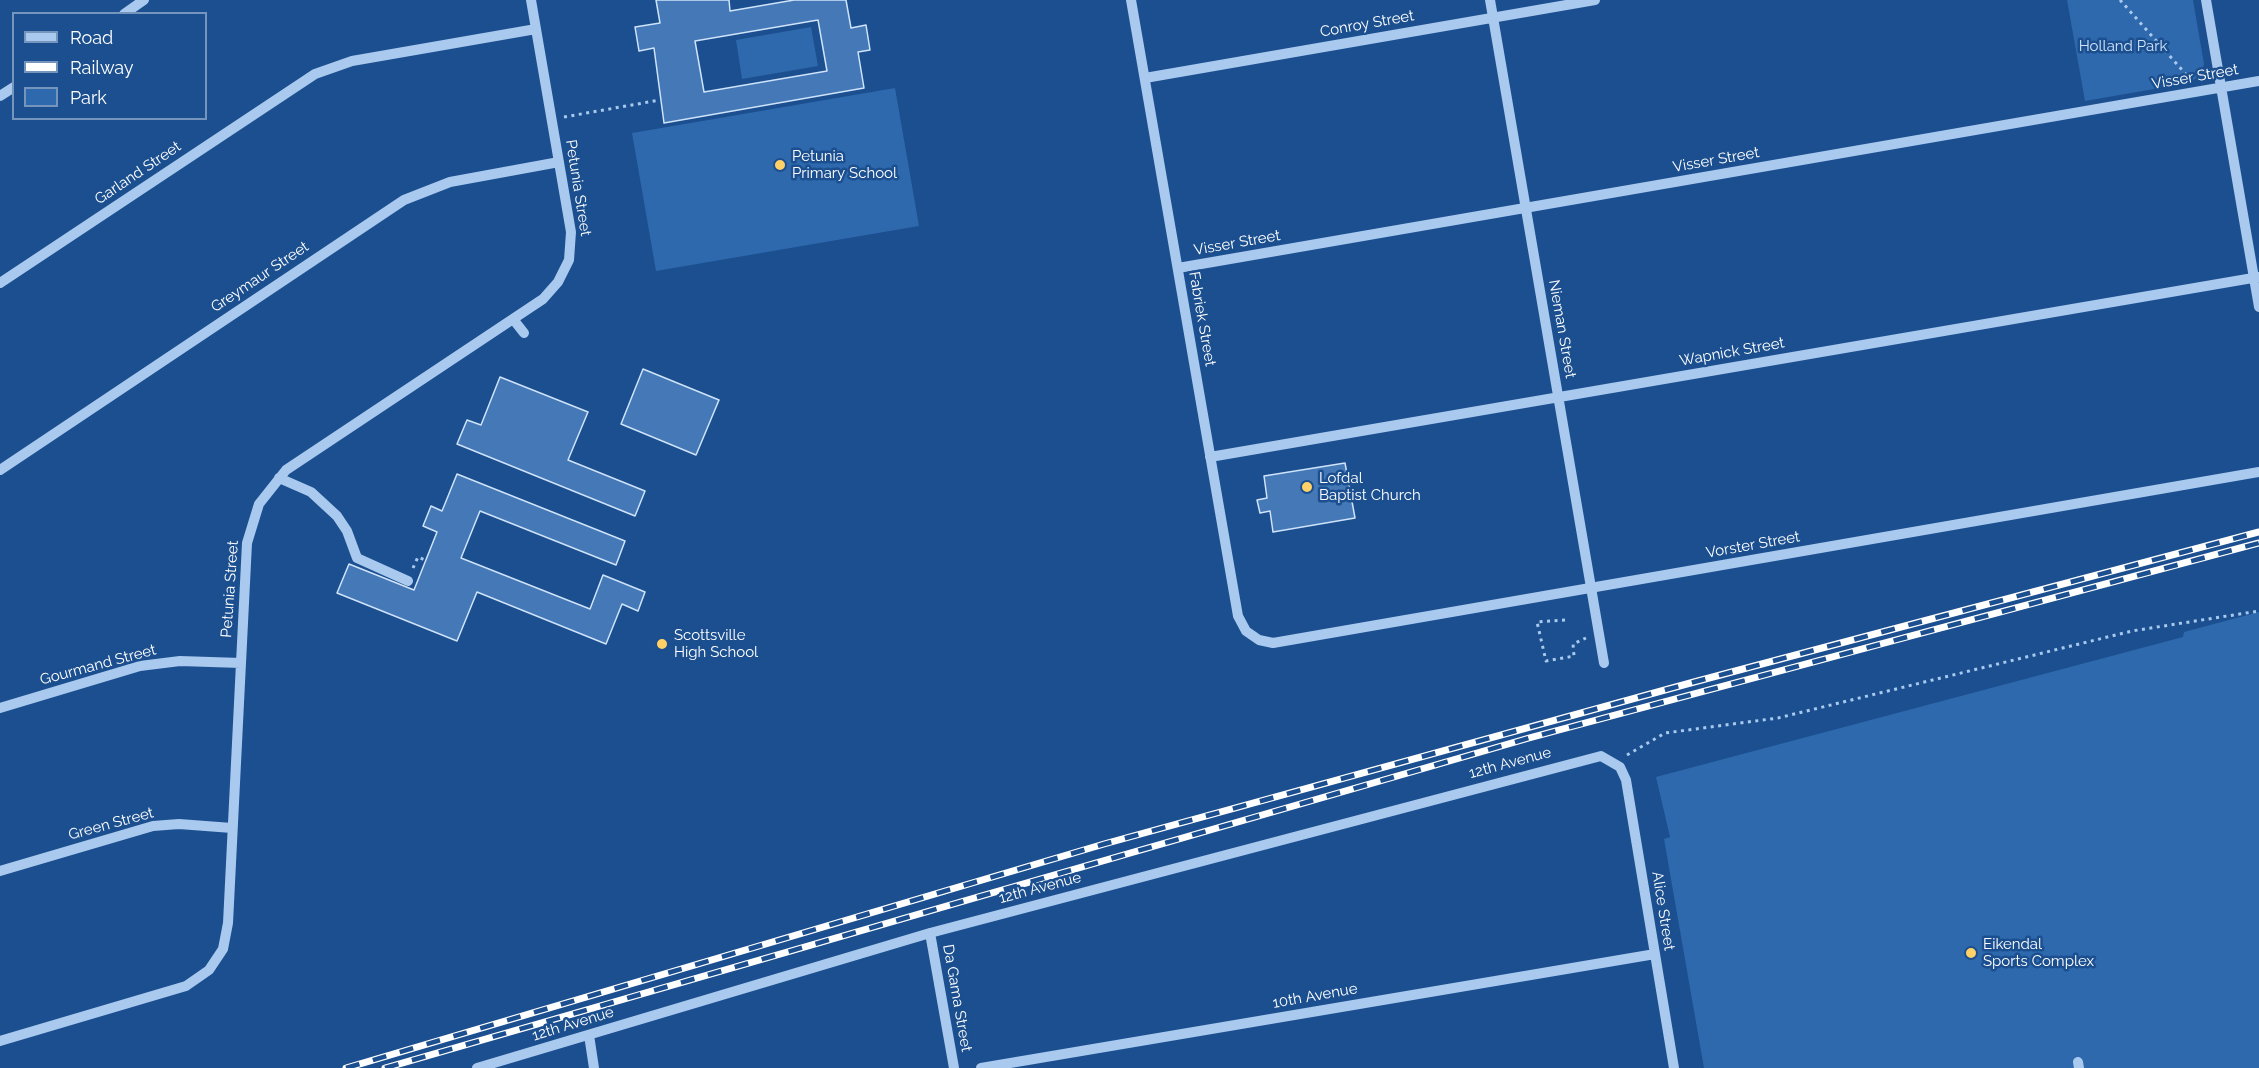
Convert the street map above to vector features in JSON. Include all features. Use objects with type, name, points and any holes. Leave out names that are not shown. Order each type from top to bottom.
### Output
[{"type":"street","points":[[126,12],[144,0]]},
{"type":"street","name":"Petunia Street","points":[[0,1041],[186,986],[204,975],[218,959],[226,938],[247,543],[260,504],[279,478],[551,292],[568,260],[571,232],[531,0]]},
{"type":"street","name":"Fabriek Street","points":[[1131,0],[1238,616],[1241,624],[1253,637]]},
{"type":"street","name":"Nieman Street","points":[[1490,0],[1604,663]]},
{"type":"street","name":"Conroy Street","points":[[1145,78],[1595,0]]},
{"type":"street","points":[[2206,0],[2256,278],[2259,307]]},
{"type":"street","name":"Garland Street","points":[[0,283],[315,74],[352,61],[536,28]]},
{"type":"street","name":"Visser Street","points":[[1178,268],[2259,81]]},
{"type":"street","name":"Greymaur Street","points":[[0,470],[404,200],[450,182],[559,162]]},
{"type":"street","name":"Wapnick Street","points":[[1210,457],[2256,278]]},
{"type":"street","points":[[513,319],[524,333]]},
{"type":"street","name":"Vorster Street","points":[[1253,637],[1273,643],[2259,472]]},
{"type":"street","points":[[279,478],[310,492],[337,516],[346,531],[353,552],[363,563],[408,581]]},
{"type":"street","name":"Gourmand Street","points":[[0,708],[160,663],[241,663]]},
{"type":"street","name":"12th Avenue","points":[[477,1068],[930,933],[1593,756],[1615,762]]},
{"type":"street","name":"Alice Street","points":[[1615,762],[1626,780],[1674,1068]]},
{"type":"street","name":"Green Street","points":[[0,871],[153,826],[179,824],[232,828]]},
{"type":"street","name":"Da Gama Street","points":[[930,933],[954,1068]]},
{"type":"street","name":"10th Avenue","points":[[981,1068],[1655,954]]},
{"type":"street","points":[[589,1035],[594,1068]]},
{"type":"path","points":[[2120,0],[2200,91]]},
{"type":"path","points":[[551,119],[660,100]]},
{"type":"path","points":[[408,581],[418,557],[426,560]]},
{"type":"path","points":[[1615,762],[1665,734],[1778,718],[2133,632],[2259,611]]},
{"type":"path","points":[[1565,620],[1537,622],[1545,661],[1574,656],[1573,644],[1599,633]]},
{"type":"green space","name":"Holland Park","points":[[2067,0],[2193,0],[2204,64],[2201,75],[2189,83],[2085,101]]},
{"type":"green space","points":[[811,27],[818,66],[742,79],[736,40]]},
{"type":"green space","points":[[895,88],[919,226],[656,271],[632,133]]},
{"type":"green space","name":"Eikendal Sports Complex","points":[[2259,612],[2259,1068],[1704,1068],[1664,839],[1670,837],[1656,777],[2183,637],[2184,632]]},
{"type":"building","points":[[656,0],[729,0],[730,11],[794,0],[846,0],[851,28],[866,25],[870,50],[858,52],[864,88],[664,123],[654,48],[639,51],[635,27],[660,23]],"holes":[[[818,20],[827,71],[704,92],[695,41]]]},
{"type":"building","points":[[643,369],[719,400],[696,455],[621,424]]},
{"type":"building","points":[[500,377],[588,412],[568,460],[645,491],[635,516],[457,444],[467,420],[481,425]]},
{"type":"building","name":"Lofdal Baptist Church","points":[[1345,463],[1355,518],[1273,532],[1270,511],[1260,513],[1257,500],[1267,498],[1264,476]]},
{"type":"building","points":[[457,474],[625,541],[616,565],[480,511],[461,558],[590,609],[603,575],[645,592],[638,611],[622,604],[606,644],[477,592],[457,641],[337,593],[349,564],[414,590],[437,532],[423,526],[431,506],[442,511]]},
{"type":"railway","points":[[346,1068],[1104,844],[1694,682],[2259,532]]},
{"type":"railway","points":[[385,1068],[1529,738],[2259,543]]},
{"type":"place","name":"Petunia Primary School","points":[[780,165]]},
{"type":"place","name":"Lofdal Baptist Church","points":[[1307,487]]},
{"type":"place","name":"Scottsville High School","points":[[662,644]]},
{"type":"place","name":"Eikendal Sports Complex","points":[[1971,953]]}]
